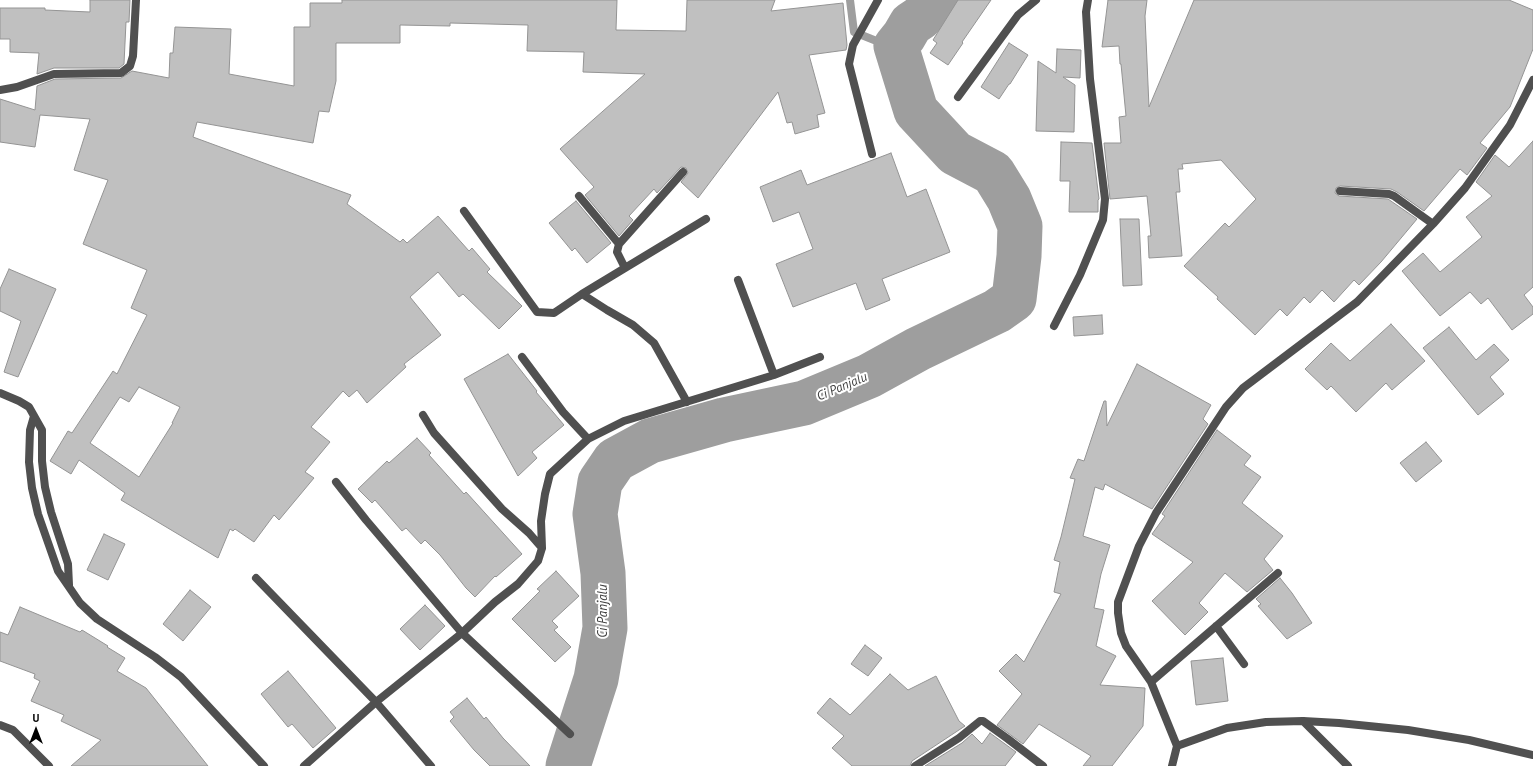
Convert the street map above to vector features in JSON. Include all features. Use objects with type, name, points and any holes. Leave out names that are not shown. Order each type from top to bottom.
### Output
[{"type":"street","points":[[0,90],[18,87],[54,74],[121,73],[130,66],[133,56],[136,0]]},
{"type":"street","points":[[872,154],[849,64],[852,45],[878,0]]},
{"type":"street","points":[[958,97],[1018,15],[1036,0]]},
{"type":"street","points":[[1054,326],[1080,275],[1103,220],[1105,199],[1090,79],[1086,12],[1088,0]]},
{"type":"street","points":[[1172,766],[1177,746],[1152,682],[1126,646],[1120,633],[1118,602],[1138,546],[1156,513],[1226,407],[1243,388],[1357,302],[1433,224],[1465,188],[1510,125],[1533,80]]},
{"type":"street","points":[[626,268],[617,252],[619,244],[683,172]]},
{"type":"street","points":[[1340,191],[1389,194],[1433,224]]},
{"type":"street","points":[[580,196],[619,244]]},
{"type":"street","points":[[464,211],[537,312],[554,313],[582,294],[706,219]]},
{"type":"street","points":[[738,280],[774,375]]},
{"type":"street","points":[[582,294],[633,325],[654,343],[687,402]]},
{"type":"street","points":[[522,357],[563,412],[588,439]]},
{"type":"street","points":[[304,766],[376,702],[462,633],[495,602],[518,584],[538,561],[542,548],[541,521],[550,474],[588,439],[624,421],[774,375],[820,357]]},
{"type":"street","points":[[0,393],[29,407],[42,430],[42,461],[45,487],[51,512],[68,564],[69,585]]},
{"type":"street","points":[[423,415],[434,433],[502,509],[529,533],[542,548]]},
{"type":"street","points":[[34,416],[30,430],[29,462],[32,488],[38,514],[58,571],[80,603],[97,619],[155,657],[181,677],[264,766]]},
{"type":"street","points":[[336,482],[366,520],[462,633],[570,734]]},
{"type":"street","points":[[1152,682],[1278,573]]},
{"type":"street","points":[[256,578],[376,702],[431,766]]},
{"type":"street","points":[[1216,626],[1244,664]]},
{"type":"street","points":[[915,766],[959,738],[978,722],[983,721],[1043,766]]},
{"type":"street","points":[[1177,746],[1227,728],[1266,722],[1303,721],[1339,722],[1408,730],[1469,740],[1533,755]]},
{"type":"street","points":[[1303,721],[1348,766]]},
{"type":"street","points":[[0,725],[13,730],[49,766]]},
{"type":"building","points":[[90,0],[130,0],[129,22],[126,22],[124,64],[119,68],[54,68],[37,74],[39,53],[10,52],[10,39],[0,39],[0,8],[45,8],[45,10],[90,12]]},
{"type":"building","points":[[342,0],[617,0],[616,30],[686,31],[687,0],[775,0],[771,11],[843,3],[847,45],[846,50],[809,55],[825,113],[817,115],[819,127],[795,134],[792,122],[787,123],[778,92],[698,198],[681,182],[688,173],[686,168],[681,167],[657,193],[654,189],[629,216],[633,220],[619,236],[585,195],[594,187],[560,149],[645,74],[583,72],[584,52],[527,51],[528,25],[450,23],[450,26],[400,25],[400,43],[336,43],[336,81],[329,112],[319,111],[313,143],[197,122],[193,137],[351,195],[347,204],[400,242],[403,239],[407,243],[438,216],[469,251],[472,248],[490,269],[487,272],[522,306],[499,329],[463,294],[459,297],[438,272],[410,297],[441,335],[404,364],[406,367],[367,403],[357,390],[349,397],[343,391],[311,427],[330,442],[305,472],[314,478],[279,520],[274,515],[254,542],[235,529],[233,531],[230,529],[218,558],[121,500],[125,493],[79,460],[71,474],[50,461],[68,431],[72,433],[113,371],[117,374],[147,315],[131,308],[147,270],[83,244],[108,180],[74,170],[90,119],[40,115],[35,147],[0,142],[0,99],[35,110],[37,86],[55,79],[121,78],[132,71],[169,78],[170,53],[173,53],[175,27],[231,29],[229,74],[294,86],[294,27],[310,27],[310,3],[342,3]],"holes":[[[139,387],[180,407],[173,423],[139,477],[90,443],[120,397],[129,402]]]},
{"type":"building","points":[[958,0],[991,0],[948,65],[930,53],[937,43],[933,40]]},
{"type":"building","points":[[1108,0],[1147,0],[1145,16],[1149,107],[1194,0],[1509,0],[1533,10],[1533,49],[1510,107],[1480,143],[1487,148],[1467,175],[1460,169],[1424,211],[1391,189],[1340,186],[1336,188],[1335,193],[1339,196],[1388,199],[1417,219],[1381,262],[1359,285],[1354,280],[1334,302],[1322,290],[1310,303],[1304,297],[1287,316],[1280,309],[1255,335],[1217,299],[1218,297],[1184,266],[1225,223],[1229,227],[1256,199],[1221,160],[1182,164],[1183,169],[1178,169],[1180,192],[1176,192],[1182,256],[1149,258],[1148,236],[1151,236],[1147,196],[1110,199],[1104,143],[1121,143],[1119,117],[1126,116],[1119,46],[1102,47]]},
{"type":"building","points":[[1009,43],[1028,55],[999,99],[981,87]]},
{"type":"building","points":[[1057,49],[1081,50],[1080,78],[1063,77],[1075,85],[1074,132],[1036,131],[1038,61],[1056,73]]},
{"type":"building","points":[[1533,141],[1533,287],[1524,295],[1533,307],[1533,314],[1512,330],[1488,298],[1481,304],[1470,292],[1440,316],[1402,271],[1423,253],[1440,272],[1482,237],[1466,217],[1492,196],[1476,182],[1495,155],[1509,167]]},
{"type":"building","points":[[1061,142],[1092,143],[1099,199],[1098,212],[1069,212],[1070,181],[1060,181]]},
{"type":"building","points":[[891,153],[907,197],[926,189],[950,252],[882,279],[890,300],[866,310],[856,283],[793,307],[776,264],[813,249],[799,212],[773,222],[760,187],[801,170],[807,185]]},
{"type":"building","points":[[576,201],[611,243],[587,263],[575,248],[572,251],[549,223]]},
{"type":"building","points":[[1120,219],[1139,219],[1142,285],[1123,286]]},
{"type":"building","points":[[9,269],[56,289],[18,377],[4,372],[21,321],[0,311],[0,289]]},
{"type":"building","points":[[1102,315],[1103,334],[1074,336],[1073,317]]},
{"type":"building","points":[[1391,324],[1425,361],[1392,390],[1386,383],[1356,412],[1331,386],[1327,390],[1305,369],[1331,343],[1350,361]]},
{"type":"building","points":[[1449,327],[1476,360],[1494,344],[1509,360],[1490,377],[1504,394],[1478,415],[1423,348]]},
{"type":"building","points":[[508,354],[537,391],[536,392],[564,425],[532,452],[537,458],[518,476],[464,379]]},
{"type":"building","points":[[1137,364],[1211,405],[1203,419],[1208,424],[1152,509],[1105,484],[1103,490],[1095,487],[1083,536],[1110,545],[1101,574],[1094,608],[1104,610],[1096,646],[1116,656],[1100,685],[1145,688],[1143,726],[1112,766],[1083,766],[1091,756],[1039,724],[1023,744],[997,725],[1022,694],[999,671],[1016,654],[1024,662],[1061,594],[1054,592],[1060,562],[1054,560],[1075,479],[1070,478],[1078,459],[1084,461],[1104,401],[1106,401],[1107,426]]},
{"type":"building","points":[[1217,430],[1251,456],[1244,465],[1261,477],[1242,503],[1283,536],[1264,559],[1273,570],[1247,592],[1225,573],[1199,603],[1208,612],[1185,635],[1152,601],[1193,562],[1152,534],[1165,516],[1162,514]]},
{"type":"building","points":[[417,438],[431,453],[429,455],[464,494],[466,492],[522,554],[496,577],[495,576],[475,597],[440,555],[425,540],[421,544],[406,528],[402,531],[375,500],[372,503],[358,489],[387,461],[389,463]]},
{"type":"building","points":[[1426,442],[1442,461],[1416,482],[1400,463]]},
{"type":"building","points":[[104,534],[125,544],[108,580],[87,570]]},
{"type":"building","points":[[556,571],[579,596],[552,621],[558,627],[554,630],[571,647],[555,662],[512,619],[540,591],[537,589]]},
{"type":"building","points":[[1280,578],[1312,623],[1287,639],[1258,606],[1261,604],[1256,599]]},
{"type":"building","points":[[190,590],[211,607],[183,641],[163,624]]},
{"type":"building","points":[[425,605],[445,626],[420,650],[400,629]]},
{"type":"building","points":[[20,607],[80,632],[82,630],[125,658],[117,671],[146,688],[208,766],[71,766],[101,740],[61,721],[64,715],[31,701],[40,681],[34,678],[35,674],[0,661],[0,632],[8,635]]},
{"type":"building","points":[[865,645],[882,658],[868,676],[851,664]]},
{"type":"building","points":[[1223,658],[1228,701],[1196,705],[1191,661]]},
{"type":"building","points":[[288,671],[336,728],[313,748],[292,724],[288,727],[261,694]]},
{"type":"building","points":[[890,674],[908,690],[936,676],[959,721],[965,726],[912,761],[910,766],[852,766],[832,748],[844,736],[817,713],[830,698],[850,715]]},
{"type":"building","points":[[467,698],[484,719],[486,717],[503,738],[530,766],[490,766],[474,750],[450,721],[454,717],[450,712]]},
{"type":"building","points":[[990,733],[1016,752],[1005,766],[925,766],[962,743],[972,734],[982,744]]},
{"type":"waterway","points":[[850,0],[854,32],[879,42],[896,46]]},
{"type":"waterway","name":"Ci Panjalu","points":[[568,766],[596,679],[605,628],[603,573],[595,514],[600,482],[615,460],[650,441],[724,420],[804,403],[869,376],[918,349],[997,311],[1014,299],[1019,256],[1020,226],[1009,199],[993,173],[955,153],[916,111],[896,46],[911,24],[920,18],[937,0]]}]
